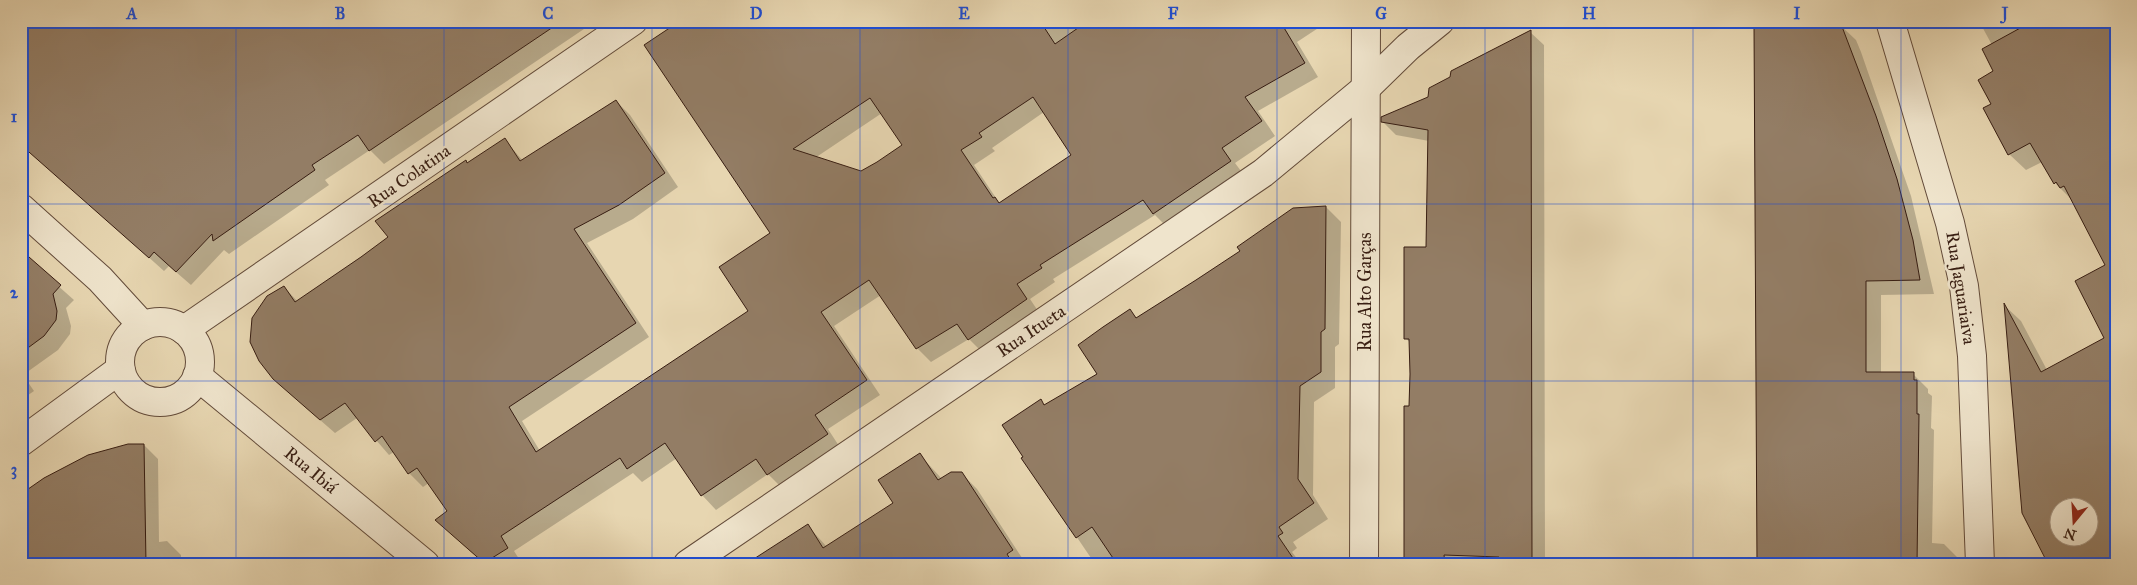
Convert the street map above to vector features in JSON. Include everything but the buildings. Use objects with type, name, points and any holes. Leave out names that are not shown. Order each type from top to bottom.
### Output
[{"type":"street","name":"Rua Colatina","points":[[184,330],[633,21]]},
{"type":"street","name":"Rua Alto Garças","points":[[1364,564],[1366,21]]},
{"type":"street","name":"Rua Itueta","points":[[688,564],[1263,173],[1366,87],[1408,47],[1440,21]]},
{"type":"street","name":"Rua Jaguariaiva","points":[[1890,21],[1950,223],[1964,286],[1972,356],[1981,561]]},
{"type":"street","points":[[21,208],[100,279],[143,326]]},
{"type":"street","points":[[160,322],[173,324],[184,330],[199,352],[200,365],[197,376],[189,389],[179,396],[166,401],[153,401],[141,397],[130,389],[121,371],[120,352],[126,340],[135,330],[160,322]]},
{"type":"street","points":[[21,442],[118,370],[121,371]]},
{"type":"street","name":"Rua Ibiá","points":[[197,376],[426,564]]}]
